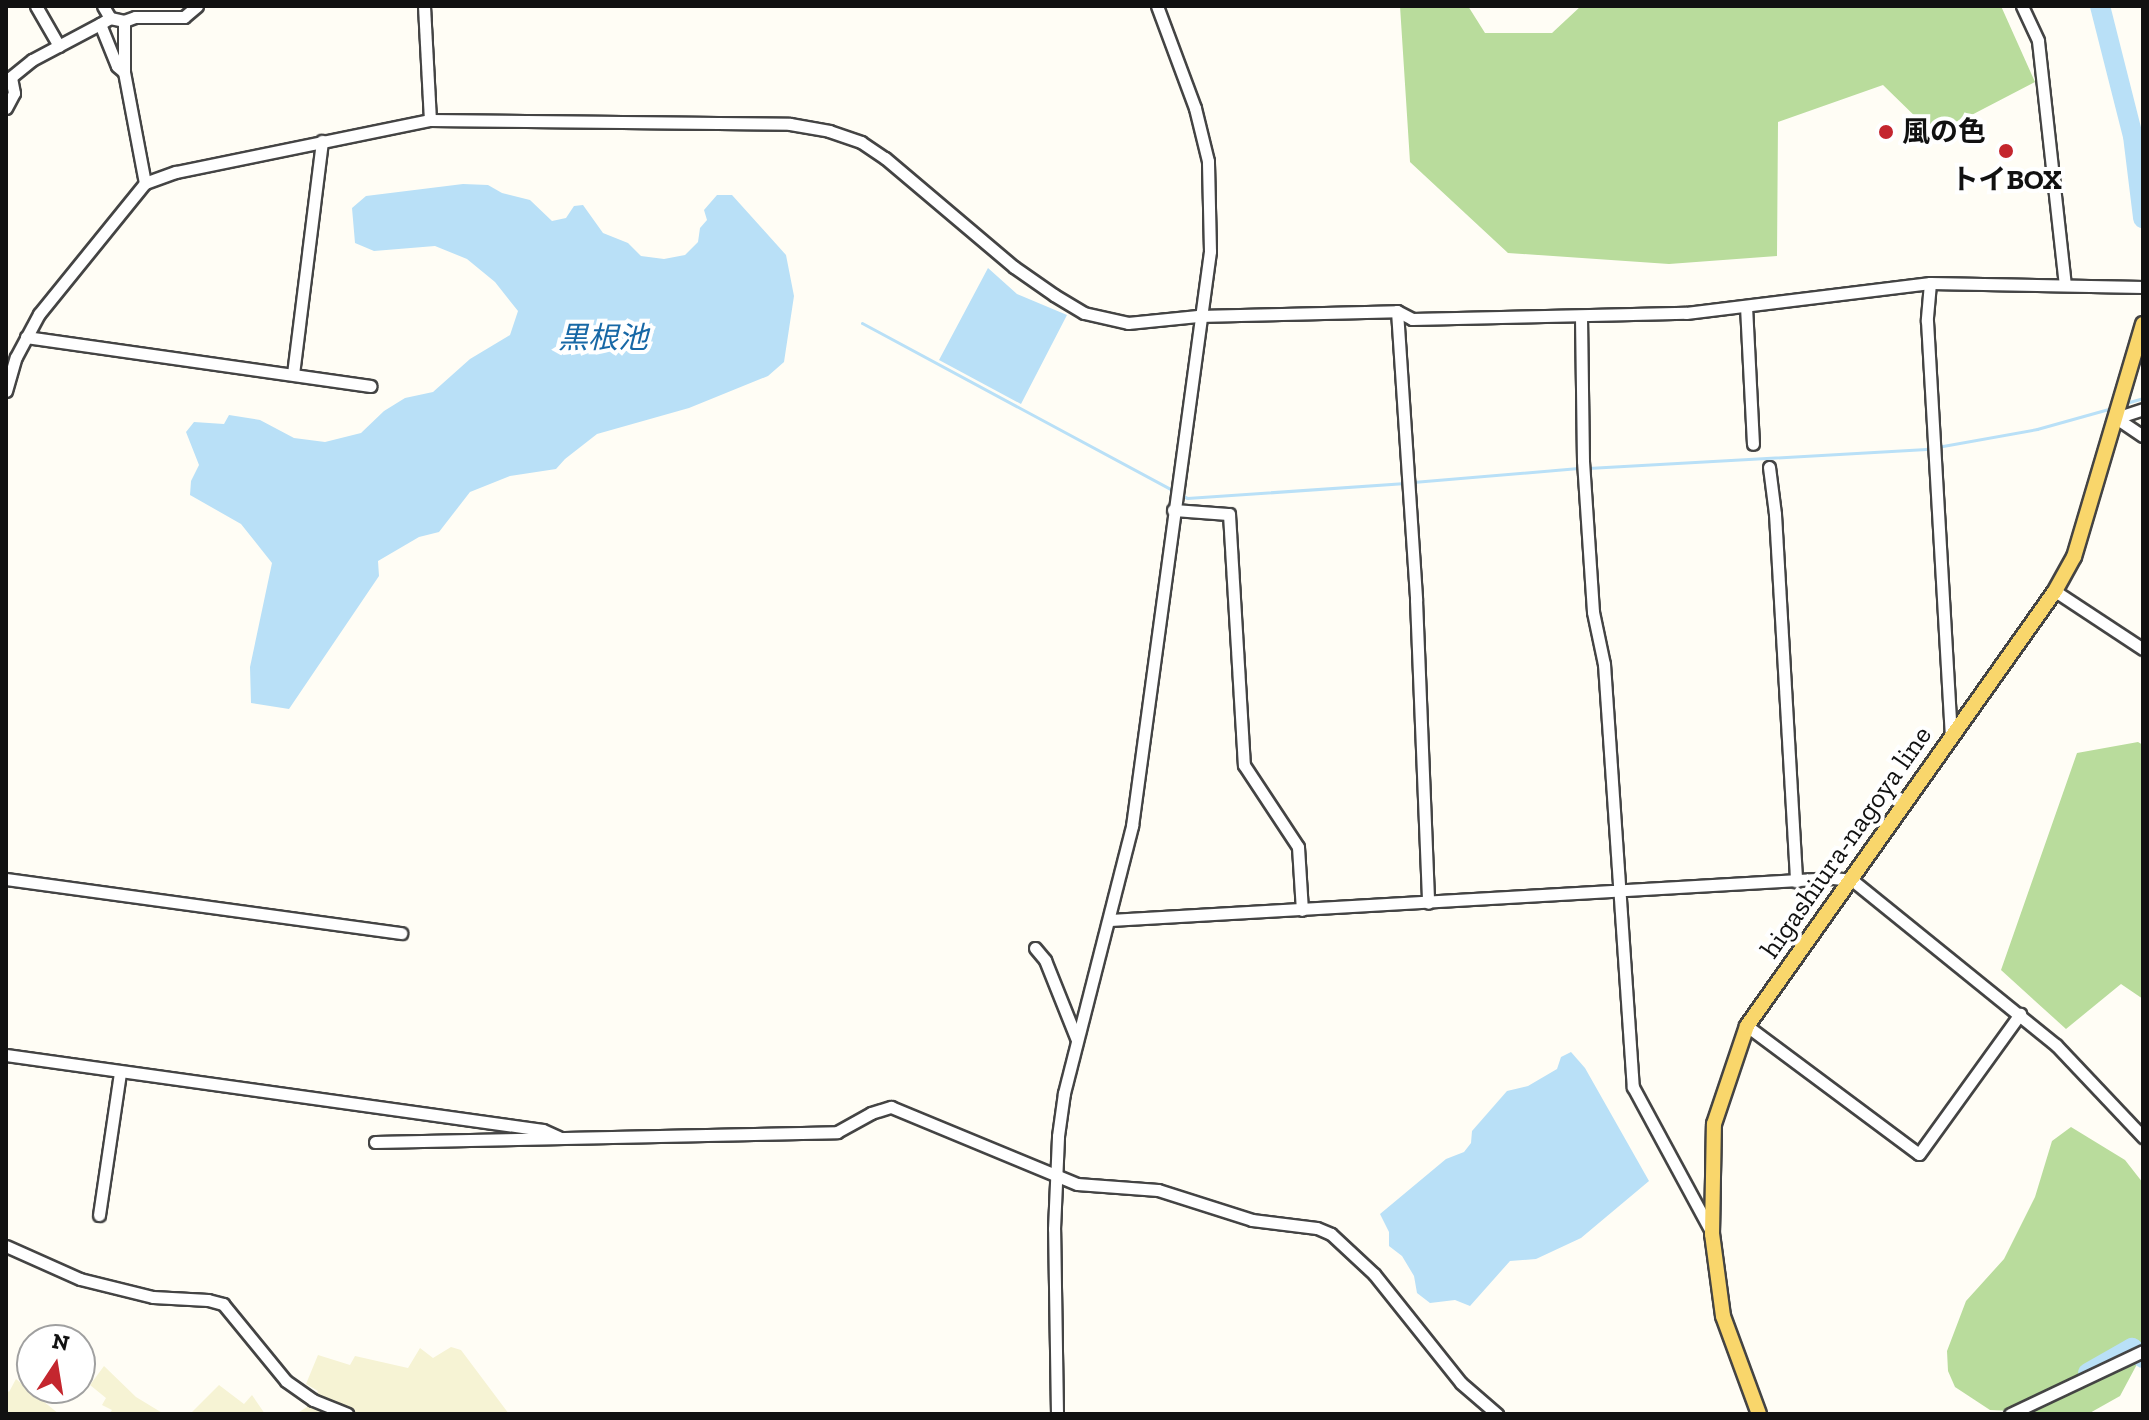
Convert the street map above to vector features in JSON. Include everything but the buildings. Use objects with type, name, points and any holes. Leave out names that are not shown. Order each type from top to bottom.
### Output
[{"type":"main road","name":"higashiura-nagoya line","points":[[1759,1414],[1723,1316],[1712,1234],[1714,1124],[1747,1026],[2055,591],[2074,557],[2143,324]]},
{"type":"street","points":[[36,6],[59,46]]},
{"type":"street","points":[[103,6],[117,66],[124,72]]},
{"type":"street","points":[[6,108],[14,93],[8,73],[105,21],[124,21],[174,11],[184,17],[197,6]]},
{"type":"street","points":[[424,6],[430,120]]},
{"type":"street","points":[[1057,1414],[1055,1176],[1064,1093],[1132,826],[1198,316],[1210,251],[1208,161],[1195,108],[1157,6]]},
{"type":"street","points":[[2022,6],[2038,41],[2065,284]]},
{"type":"street","points":[[124,21],[124,72],[145,183]]},
{"type":"street","points":[[6,391],[26,337],[39,314],[145,183],[176,172],[430,120],[790,124],[829,131],[861,142],[885,158],[1014,267],[1084,313],[1128,323],[1198,316],[1397,311],[1412,319],[1686,313],[1930,283],[2143,287]]},
{"type":"street","points":[[293,374],[322,141]]},
{"type":"street","points":[[1930,283],[1927,321],[1951,737]]},
{"type":"street","points":[[1746,306],[1753,444]]},
{"type":"street","points":[[1397,311],[1409,484],[1428,903]]},
{"type":"street","points":[[1581,317],[1583,461],[1593,612],[1604,664],[1633,1087],[1712,1234]]},
{"type":"street","points":[[26,337],[371,386]]},
{"type":"street","points":[[2116,416],[2143,409]]},
{"type":"street","points":[[2116,416],[2143,436]]},
{"type":"street","points":[[1769,467],[1775,514],[1796,881]]},
{"type":"street","points":[[1174,505],[1229,514],[1244,765],[1298,847],[1302,910]]},
{"type":"street","points":[[2055,591],[2143,649]]},
{"type":"street","points":[[6,879],[401,933]]},
{"type":"street","points":[[1110,920],[1852,880],[2020,1014],[2088,1076],[2143,1137]]},
{"type":"street","points":[[1035,948],[1045,960],[1077,1040]]},
{"type":"street","points":[[1747,1026],[1919,1154],[2020,1014]]},
{"type":"street","points":[[6,1055],[543,1130],[564,1139]]},
{"type":"street","points":[[99,1215],[120,1072]]},
{"type":"street","points":[[375,1142],[837,1132],[871,1113],[891,1107],[1077,1184],[1158,1190],[1252,1220],[1317,1228],[1331,1234],[1374,1274],[1461,1383],[1497,1414]]},
{"type":"street","points":[[6,1246],[80,1279],[153,1297],[208,1300],[223,1304],[286,1381],[313,1400],[347,1414]]},
{"type":"street","points":[[2010,1414],[2143,1351]]},
{"type":"shaded area","points":[[451,1347],[461,1350],[509,1414],[296,1414],[310,1405],[318,1391],[306,1384],[318,1355],[350,1365],[355,1356],[408,1368],[420,1348],[433,1358]]},
{"type":"shaded area","points":[[104,1366],[136,1397],[164,1414],[109,1414],[112,1410],[102,1405],[106,1398],[96,1390],[96,1377]]},
{"type":"shaded area","points":[[16,1379],[16,1404],[47,1404],[59,1414],[6,1414],[6,1389],[9,1392]]},
{"type":"shaded area","points":[[219,1385],[244,1404],[252,1395],[265,1414],[190,1414]]},
{"type":"green space","points":[[1400,6],[1468,6],[1485,33],[1552,33],[1581,6],[2001,6],[2035,82],[1960,121],[1924,125],[1883,85],[1778,122],[1777,256],[1669,264],[1508,253],[1410,162]]},
{"type":"green space","points":[[2138,742],[2143,745],[2143,999],[2121,984],[2066,1029],[2001,970],[2077,753]]},
{"type":"green space","points":[[2071,1127],[2125,1160],[2143,1183],[2143,1353],[2120,1396],[2088,1414],[1990,1410],[1955,1387],[1948,1371],[1947,1351],[1966,1301],[2004,1259],[2035,1197],[2052,1141]]},
{"type":"water","name":"黒根池","points":[[463,184],[488,185],[502,193],[530,200],[552,221],[566,218],[574,206],[583,205],[603,233],[628,243],[641,256],[664,259],[685,255],[698,242],[700,228],[707,220],[704,210],[717,195],[732,195],[786,255],[794,296],[784,362],[768,376],[689,408],[597,434],[556,469],[510,476],[470,492],[439,532],[419,537],[378,561],[379,576],[289,709],[251,703],[250,667],[272,563],[241,524],[190,495],[191,481],[199,465],[186,432],[194,422],[224,424],[229,415],[260,420],[294,438],[325,442],[361,433],[384,411],[405,398],[433,392],[470,359],[510,335],[518,311],[495,282],[467,259],[435,246],[374,251],[355,243],[352,208],[366,196]]},
{"type":"water","points":[[988,268],[1017,294],[1067,315],[1021,404],[939,360]]},
{"type":"water","points":[[1571,1052],[1585,1068],[1649,1181],[1581,1238],[1536,1259],[1510,1261],[1470,1306],[1455,1300],[1430,1303],[1417,1293],[1414,1276],[1402,1256],[1389,1246],[1389,1232],[1380,1214],[1446,1159],[1464,1152],[1471,1143],[1472,1131],[1507,1091],[1528,1086],[1557,1069],[1561,1057]]},
{"type":"waterway","points":[[2100,6],[2133,136],[2143,218]]},
{"type":"waterway","points":[[862,323],[1187,498],[1405,483]]},
{"type":"waterway","points":[[2126,403],[2143,398]]},
{"type":"waterway","points":[[1588,468],[1926,449],[2037,429],[2112,408]]},
{"type":"waterway","points":[[1413,482],[1581,468]]},
{"type":"waterway","points":[[2088,1373],[2132,1348],[2143,1358]]},
{"type":"place","name":"風の色","points":[[1886,132]]},
{"type":"place","name":"トイBOX","points":[[2006,151]]}]
